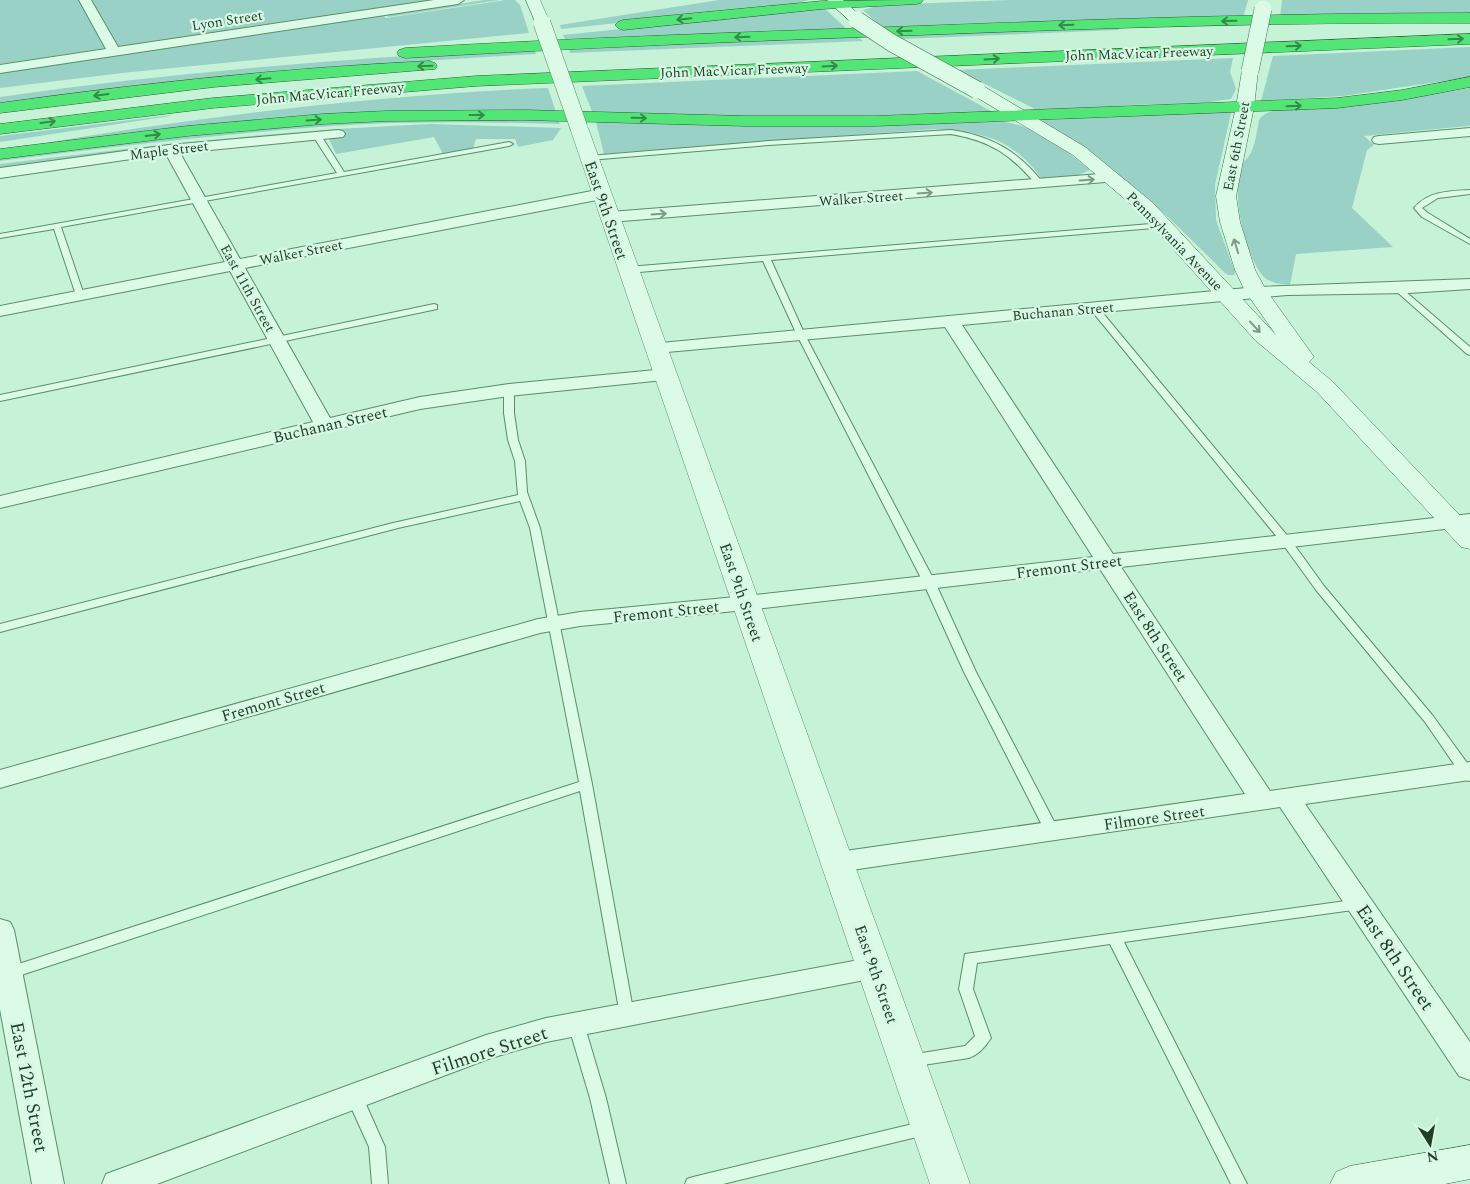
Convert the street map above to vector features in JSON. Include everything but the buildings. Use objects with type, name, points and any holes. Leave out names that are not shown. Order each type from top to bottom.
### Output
[{"type":"highway","points":[[612,26],[836,2],[916,0]]},
{"type":"highway","points":[[286,60],[479,48],[1031,26],[1165,22],[1470,18]]},
{"type":"highway","name":"John MacVicar Freeway","points":[[1016,42],[1470,23]]},
{"type":"highway","points":[[395,49],[592,28]]},
{"type":"highway","name":"John MacVicar Freeway","points":[[0,129],[213,103],[404,86],[502,80],[1470,39]]},
{"type":"highway","points":[[872,48],[929,46]]},
{"type":"highway","points":[[0,92],[188,69],[306,58]]},
{"type":"highway","points":[[535,62],[575,60]]},
{"type":"highway","name":"John MacVicar Freeway","points":[[0,108],[170,87],[377,68],[486,64]]},
{"type":"highway","points":[[0,145],[150,122],[366,97],[781,68]]},
{"type":"highway","points":[[0,154],[196,130],[386,116],[534,115],[806,122],[1023,117],[1245,108],[1362,100],[1470,82]]},
{"type":"main road","name":"East 9th Street","points":[[533,0],[932,1127],[950,1184]]},
{"type":"main road","name":"Pennsylvania Avenue","points":[[836,2],[857,20],[892,44],[1023,117],[1079,151],[1113,178],[1163,225],[1268,340],[1325,387],[1461,521],[1470,541]]},
{"type":"main road","name":"East 6th Street","points":[[1264,4],[1250,71],[1245,108],[1226,196],[1236,246],[1245,270],[1256,291],[1325,387]]},
{"type":"main road","points":[[1350,1184],[1470,1162]]},
{"type":"street","points":[[85,0],[114,52]]},
{"type":"street","name":"Lyon Street","points":[[0,69],[458,0]]},
{"type":"street","points":[[352,4],[361,15]]},
{"type":"street","points":[[1379,140],[1470,132]]},
{"type":"street","name":"Maple Street","points":[[0,174],[140,153],[217,144],[338,134]]},
{"type":"street","points":[[1454,134],[1470,145]]},
{"type":"street","name":"East 11th Street","points":[[171,150],[325,426]]},
{"type":"street","name":"Walker Street","points":[[610,217],[1113,178]]},
{"type":"street","name":"Walker Street","points":[[0,311],[602,194]]},
{"type":"street","name":"Buchanan Street","points":[[0,502],[420,403],[509,390],[801,335],[1227,296],[1256,291],[1352,288],[1399,289],[1470,284]]},
{"type":"street","name":"East 8th Street","points":[[950,321],[1107,562],[1275,799],[1360,904],[1470,1067]]},
{"type":"street","name":"Fremont Street","points":[[0,779],[538,626],[580,619],[746,603],[1461,521]]},
{"type":"street","name":"Filmore Street","points":[[838,862],[1469,773]]},
{"type":"street","name":"East 12th Street","points":[[0,930],[4,974],[48,1184]]},
{"type":"street","name":"Filmore Street","points":[[118,1184],[486,1047],[546,1030],[875,968]]},
{"type":"lane","points":[[589,158],[769,143],[951,132],[972,135],[992,142],[1016,157],[1040,184]]},
{"type":"lane","points":[[317,136],[341,172]]},
{"type":"lane","points":[[0,236],[200,201],[341,172],[509,144]]},
{"type":"lane","points":[[1470,192],[1429,199],[1422,202],[1418,208],[1425,215],[1470,242]]},
{"type":"lane","points":[[628,270],[1163,225]]},
{"type":"lane","points":[[57,226],[80,295]]},
{"type":"lane","points":[[766,258],[801,335],[929,582],[970,672],[1052,831]]},
{"type":"lane","points":[[1399,289],[1470,352]]},
{"type":"lane","points":[[0,398],[276,338],[434,307]]},
{"type":"lane","points":[[1094,308],[1286,541],[1320,588],[1429,720],[1469,773]]},
{"type":"lane","points":[[509,390],[509,413],[513,440],[520,461],[522,492],[535,528],[586,784],[627,1015]]},
{"type":"lane","points":[[0,628],[397,525],[524,497]]},
{"type":"lane","points":[[4,974],[586,784]]},
{"type":"lane","points":[[908,1061],[968,1052],[983,1038],[966,989],[970,958],[1360,904]]},
{"type":"lane","points":[[1115,939],[1239,1184]]},
{"type":"lane","points":[[576,1024],[598,1098],[618,1184]]},
{"type":"lane","points":[[354,1096],[377,1147],[380,1184]]},
{"type":"lane","points":[[693,1184],[932,1127]]},
{"type":"shaded area","points":[[0,0],[431,0],[0,64]]},
{"type":"shaded area","points":[[484,0],[500,0],[388,17],[387,15]]},
{"type":"shaded area","points":[[515,0],[520,5],[529,33],[122,73],[0,88],[0,73],[383,15],[386,18]]},
{"type":"shaded area","points":[[719,0],[809,0],[794,4],[561,29],[560,25]]},
{"type":"shaded area","points":[[1010,0],[1248,0],[1243,18],[884,29],[863,10],[880,5]]},
{"type":"shaded area","points":[[1282,0],[1470,0],[1470,13],[1280,17]]},
{"type":"shaded area","points":[[824,8],[848,30],[566,41],[563,35]]},
{"type":"shaded area","points":[[1121,28],[1118,30],[901,39],[893,35]]},
{"type":"shaded area","points":[[857,36],[863,41],[570,53],[569,48]]},
{"type":"shaded area","points":[[1470,47],[1470,77],[1343,96],[1261,101],[1273,56]]},
{"type":"shaded area","points":[[534,49],[536,54],[268,73],[0,103],[0,97],[200,73],[400,56]]},
{"type":"shaded area","points":[[1233,58],[1230,72],[1236,89],[1231,99],[1203,103],[1130,105],[1097,109],[1035,109],[957,70]]},
{"type":"shaded area","points":[[917,71],[993,112],[797,118],[593,114],[582,86]]},
{"type":"shaded area","points":[[548,88],[556,112],[213,124],[27,146],[92,135],[286,109],[417,96]]},
{"type":"shaded area","points":[[1470,88],[1470,125],[1468,126],[1364,136],[1374,145],[1367,150],[1352,208],[1393,247],[1296,254],[1290,285],[1273,282],[1264,277],[1257,268],[1246,240],[1239,208],[1238,192],[1238,178],[1241,166],[1251,152],[1259,120],[1262,116],[1277,110],[1384,101]]},
{"type":"shaded area","points":[[1231,113],[1215,185],[1216,220],[1235,272],[1234,275],[1225,273],[1164,214],[1116,172],[1041,121],[1044,120]]},
{"type":"shaded area","points":[[170,116],[0,142],[0,136]]},
{"type":"shaded area","points":[[449,119],[558,120],[560,124],[446,122],[332,126],[166,141],[0,161],[0,157],[249,129],[342,122]]},
{"type":"shaded area","points":[[596,122],[1005,122],[1040,134],[1061,147],[1090,170],[1076,176],[1042,179],[1019,154],[995,140],[968,133],[935,129],[604,154]]},
{"type":"shaded area","points":[[431,124],[561,128],[553,140],[518,147],[515,139],[476,139],[473,149],[443,154],[434,137],[336,154],[328,137],[344,136],[344,130],[185,144],[0,170],[0,164],[161,145],[323,130]]}]
